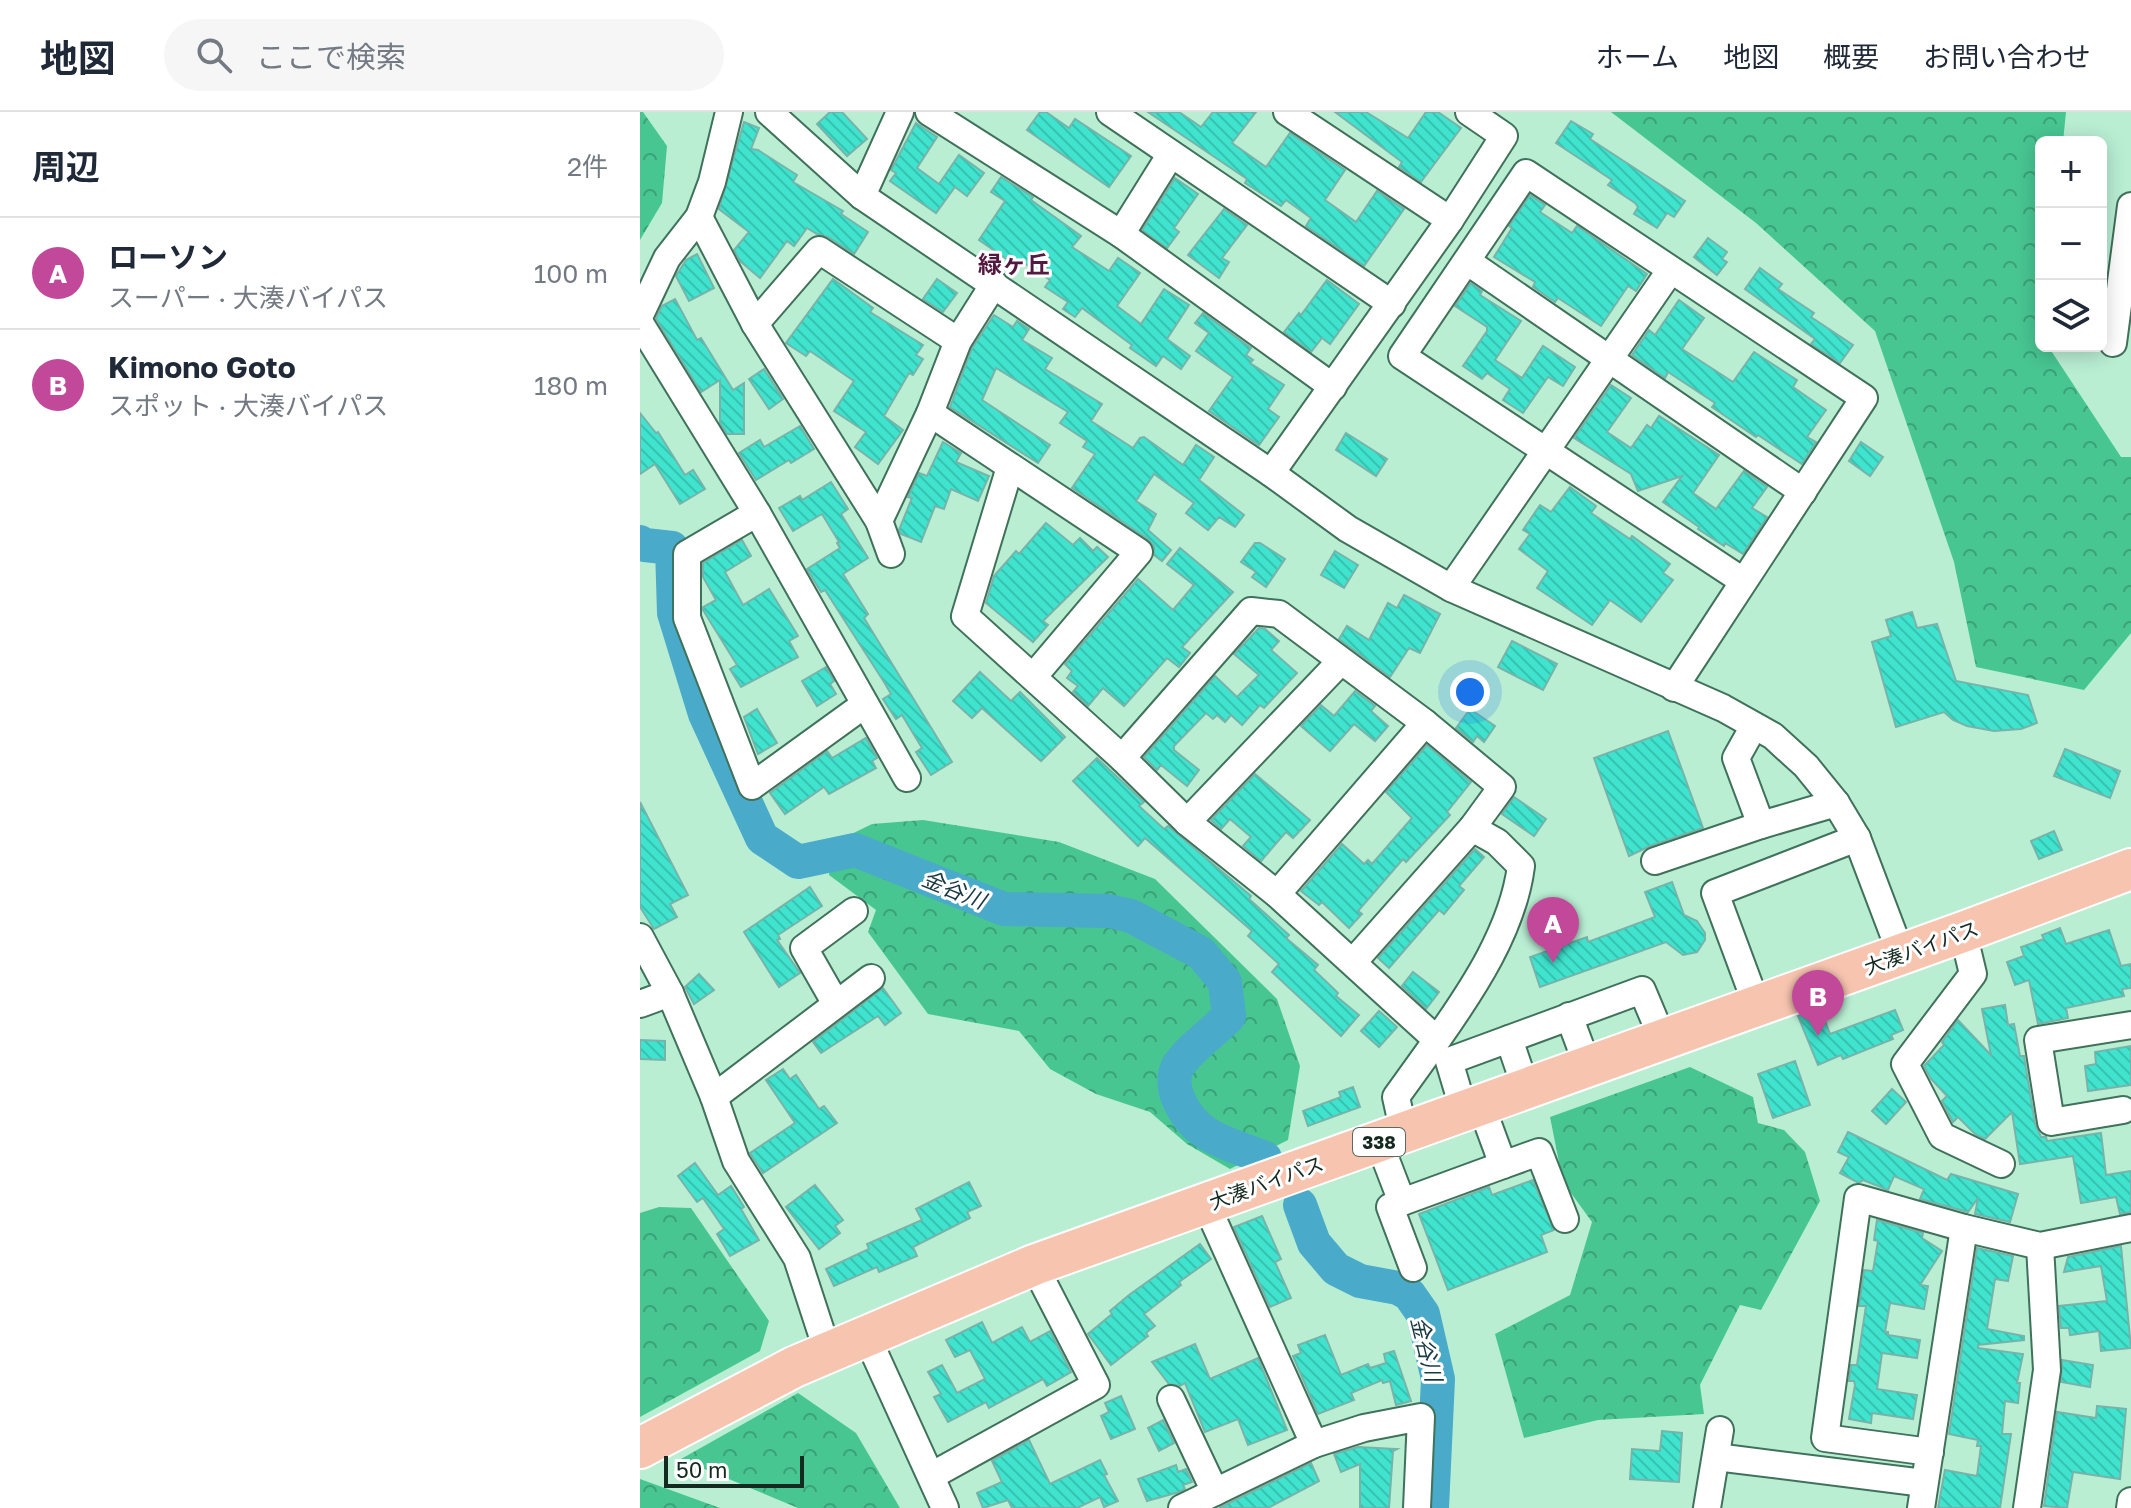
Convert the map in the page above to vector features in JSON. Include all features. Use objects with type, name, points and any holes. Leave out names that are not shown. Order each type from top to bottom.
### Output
[{"type":"highway","name":"大湊バイパス","points":[[640,1448],[794,1367],[1034,1265],[2131,869]]},
{"type":"street","points":[[640,315],[667,258],[699,217],[712,182],[729,112]]},
{"type":"street","points":[[769,112],[862,196],[1271,473],[1348,529],[1451,588],[1723,708],[1773,736],[1806,766],[1836,803],[1857,838],[1901,954]]},
{"type":"street","points":[[862,196],[900,112]]},
{"type":"street","points":[[929,112],[1121,234],[1333,387]]},
{"type":"street","points":[[1287,112],[1450,220]]},
{"type":"street","points":[[1271,473],[1392,304],[1504,136],[1469,112]]},
{"type":"street","points":[[1119,114],[1171,154],[1392,304]]},
{"type":"street","points":[[1121,234],[1171,154]]},
{"type":"street","points":[[1674,688],[1864,398],[1526,173],[1402,356],[1743,581]]},
{"type":"street","points":[[2113,343],[2131,206]]},
{"type":"street","points":[[699,217],[755,324],[879,521],[891,554]]},
{"type":"street","points":[[755,324],[819,250],[958,341]]},
{"type":"street","points":[[1468,262],[1803,492]]},
{"type":"street","points":[[1451,588],[1670,271]]},
{"type":"street","points":[[879,521],[930,413],[958,341],[994,284]]},
{"type":"street","points":[[640,323],[757,513],[907,778]]},
{"type":"street","points":[[930,413],[1139,552],[1033,677]]},
{"type":"street","points":[[1010,467],[965,616],[1122,758],[1187,822],[1354,961],[1437,1040]]},
{"type":"street","points":[[757,513],[687,554],[687,618],[752,786],[864,705]]},
{"type":"street","points":[[1122,758],[1251,611],[1279,614],[1425,723],[1502,787],[1472,828],[1354,961]]},
{"type":"street","points":[[1187,822],[1341,661]]},
{"type":"street","points":[[1277,894],[1425,723]]},
{"type":"street","points":[[1754,726],[1736,758],[1761,825]]},
{"type":"street","points":[[1655,861],[1836,803]]},
{"type":"street","points":[[1402,1202],[1392,1137],[1396,1097],[1479,981],[1518,890],[1521,866],[1497,842],[1472,828]]},
{"type":"street","points":[[1757,1006],[1715,893],[1857,838]]},
{"type":"street","points":[[836,1004],[804,948],[854,911]]},
{"type":"street","points":[[1963,932],[1973,974],[1905,1064],[1942,1136],[2001,1164]]},
{"type":"street","points":[[640,937],[670,993],[714,1097],[736,1161],[797,1258],[828,1353]]},
{"type":"street","points":[[714,1097],[871,978]]},
{"type":"street","points":[[1503,1165],[1449,1061],[1642,990],[1663,1040]]},
{"type":"street","points":[[640,1004],[670,993]]},
{"type":"street","points":[[1569,1016],[1588,1067]]},
{"type":"street","points":[[2123,1110],[2051,1122],[2038,1040],[2131,1025]]},
{"type":"street","points":[[1509,1039],[1526,1089]]},
{"type":"street","points":[[1413,1268],[1390,1207],[1539,1152],[1565,1219]]},
{"type":"street","points":[[1930,1452],[1825,1438],[1858,1198],[2040,1246],[2131,1228]]},
{"type":"street","points":[[1206,1204],[1314,1444]]},
{"type":"street","points":[[1716,1457],[1923,1496],[1964,1228]]},
{"type":"street","points":[[2027,1508],[2047,1370],[2040,1246]]},
{"type":"street","points":[[931,1476],[1096,1385],[1034,1265]]},
{"type":"street","points":[[867,1337],[945,1508]]},
{"type":"street","points":[[1171,1399],[1201,1502],[1314,1444],[1364,1428],[1421,1417],[1417,1508]]},
{"type":"street","points":[[1707,1508],[1720,1430]]},
{"type":"street","points":[[2130,1508],[2131,1501]]},
{"type":"green space","points":[[640,112],[667,146],[662,203],[640,240]]},
{"type":"green space","points":[[1611,112],[2066,112],[2064,136],[2035,136],[2035,352],[2052,352],[2121,457],[2131,457],[2131,633],[2084,690],[1976,667],[1954,562],[1875,331],[1756,223]]},
{"type":"green space","points":[[923,820],[1059,842],[1155,879],[1277,999],[1300,1066],[1288,1140],[1230,1169],[1187,1144],[1150,1112],[1096,1094],[1050,1069],[1019,1031],[928,1014],[868,932],[876,910],[829,875],[831,844],[872,824]]},
{"type":"green space","points":[[1690,1067],[1753,1097],[1758,1123],[1784,1130],[1805,1152],[1820,1201],[1761,1310],[1740,1305],[1700,1385],[1704,1414],[1598,1420],[1524,1438],[1495,1334],[1570,1295],[1592,1222],[1563,1182],[1550,1117]]},
{"type":"green space","points":[[659,1207],[691,1208],[769,1321],[760,1351],[640,1417],[640,1213]]},
{"type":"green space","points":[[798,1393],[856,1433],[900,1508],[798,1508],[681,1459]]},
{"type":"green space","points":[[640,1479],[720,1508],[640,1508]]},
{"type":"building","points":[[830,112],[842,112],[867,139],[847,156],[817,124]]},
{"type":"building","points":[[1040,112],[1046,112],[1069,128],[1075,119],[1131,156],[1109,187],[1027,130]]},
{"type":"building","points":[[1148,112],[1179,112],[1201,127],[1213,112],[1256,112],[1232,143],[1266,167],[1290,133],[1345,170],[1325,200],[1356,222],[1377,191],[1404,209],[1364,266],[1306,226],[1311,218],[1286,200],[1281,206],[1245,183],[1247,179]]},
{"type":"building","points":[[1335,112],[1366,112],[1408,138],[1426,112],[1438,112],[1461,128],[1421,182],[1399,167],[1402,162]]},
{"type":"building","points":[[1571,121],[1593,134],[1590,139],[1685,201],[1674,217],[1667,213],[1657,228],[1634,214],[1638,207],[1608,185],[1612,180],[1556,143]]},
{"type":"building","points":[[744,122],[759,128],[751,149],[758,150],[797,175],[793,182],[843,211],[841,214],[868,232],[854,254],[807,228],[794,246],[787,241],[760,278],[740,261],[734,250],[749,232],[719,209]]},
{"type":"building","points":[[916,123],[937,137],[917,168],[939,184],[959,155],[984,173],[967,196],[955,187],[936,213],[890,181],[896,173],[891,170]]},
{"type":"building","points":[[1001,177],[1033,197],[1031,200],[1081,236],[1072,247],[1109,271],[1118,258],[1140,273],[1117,306],[1141,324],[1164,289],[1189,305],[1167,339],[1190,356],[1181,369],[1163,356],[1156,366],[1082,308],[1075,317],[1063,309],[1068,302],[1045,287],[1050,280],[1019,260],[1015,265],[979,240],[1005,201],[991,192]]},
{"type":"building","points":[[1175,178],[1198,194],[1174,228],[1179,232],[1167,248],[1142,230]]},
{"type":"building","points":[[1530,195],[1545,205],[1540,212],[1572,233],[1577,226],[1647,274],[1636,291],[1628,286],[1601,326],[1558,298],[1555,302],[1533,287],[1535,282],[1494,257],[1512,228],[1509,226]]},
{"type":"building","points":[[1224,209],[1247,225],[1222,258],[1229,262],[1219,278],[1188,255]]},
{"type":"building","points":[[1708,238],[1727,252],[1722,259],[1727,262],[1717,275],[1694,257]]},
{"type":"building","points":[[697,254],[714,288],[689,301],[676,276],[686,260]]},
{"type":"building","points":[[1760,268],[1782,284],[1778,289],[1814,313],[1811,317],[1853,345],[1840,363],[1811,344],[1815,339],[1745,289]]},
{"type":"building","points":[[833,279],[873,308],[870,312],[923,345],[916,355],[923,359],[913,375],[909,373],[884,416],[903,430],[878,464],[855,447],[866,432],[834,411],[854,381],[810,351],[806,356],[786,343]]},
{"type":"building","points":[[937,279],[957,293],[943,312],[923,299]]},
{"type":"building","points":[[1327,280],[1359,304],[1330,344],[1322,338],[1311,352],[1284,332]]},
{"type":"building","points":[[1471,283],[1482,291],[1480,295],[1521,321],[1495,360],[1522,378],[1543,346],[1575,367],[1563,386],[1548,377],[1523,413],[1503,400],[1510,389],[1487,373],[1482,379],[1463,366],[1487,331],[1487,327],[1455,306]]},
{"type":"building","points":[[675,299],[697,340],[701,338],[733,390],[744,383],[744,434],[727,434],[720,423],[720,380],[701,392],[656,319],[662,306]]},
{"type":"building","points":[[1679,300],[1704,318],[1682,349],[1733,382],[1754,352],[1797,380],[1793,387],[1826,410],[1807,437],[1816,442],[1802,464],[1712,407],[1715,403],[1668,372],[1665,378],[1632,355],[1649,330],[1655,335]]},
{"type":"building","points":[[1203,313],[1251,348],[1246,355],[1253,360],[1250,363],[1284,385],[1268,409],[1279,417],[1259,445],[1209,411],[1233,377],[1196,351],[1209,333],[1195,323]]},
{"type":"building","points":[[994,315],[1013,327],[1017,321],[1029,329],[1022,340],[1052,358],[1045,369],[1102,404],[1091,421],[1133,448],[1144,437],[1183,465],[1196,445],[1214,457],[1199,480],[1244,515],[1235,527],[1219,517],[1208,530],[1186,513],[1194,503],[1154,474],[1136,501],[1156,514],[1148,530],[1171,550],[1162,561],[1154,555],[1154,546],[1148,539],[1072,488],[1095,454],[1083,447],[1087,441],[1060,423],[1068,412],[996,368],[982,400],[1050,445],[1038,463],[950,407],[972,348]]},
{"type":"building","points":[[764,369],[783,399],[769,409],[749,379]]},
{"type":"building","points":[[1611,385],[1631,398],[1607,432],[1631,448],[1647,425],[1651,428],[1659,416],[1719,455],[1693,493],[1716,509],[1744,471],[1767,487],[1752,508],[1767,517],[1743,554],[1725,543],[1724,546],[1663,502],[1682,476],[1638,491],[1631,474],[1574,438]]},
{"type":"building","points":[[640,413],[658,432],[685,475],[693,470],[705,489],[680,504],[655,464],[640,474]]},
{"type":"building","points":[[800,426],[814,449],[756,480],[739,453],[760,440],[764,447]]},
{"type":"building","points":[[1346,433],[1387,459],[1376,476],[1336,450]]},
{"type":"building","points":[[943,442],[961,453],[956,462],[989,476],[978,501],[951,489],[944,509],[935,506],[921,542],[901,534],[899,530],[912,498],[908,497],[919,473],[927,476]]},
{"type":"building","points":[[1861,442],[1883,457],[1870,476],[1849,461]]},
{"type":"building","points":[[831,482],[848,509],[841,514],[868,558],[843,574],[868,614],[864,618],[952,762],[931,775],[916,752],[922,748],[902,715],[896,719],[883,699],[891,694],[884,682],[825,590],[821,592],[807,569],[840,548],[839,542],[822,514],[793,531],[779,508],[800,496],[802,500]]},
{"type":"building","points":[[1570,487],[1596,506],[1591,513],[1630,539],[1632,536],[1670,564],[1663,573],[1673,580],[1641,622],[1610,600],[1592,625],[1537,588],[1548,571],[1519,549],[1530,534],[1523,530],[1540,505],[1551,512]]},
{"type":"building","points":[[1046,523],[1073,545],[1080,538],[1093,551],[1097,547],[1108,557],[1043,621],[1048,625],[1033,642],[986,603],[994,576],[1016,551],[1019,554]]},
{"type":"building","points":[[742,540],[751,556],[725,572],[743,605],[769,589],[798,636],[789,641],[798,657],[741,687],[730,669],[737,665],[703,610],[716,600],[703,577],[703,563]]},
{"type":"building","points":[[1255,543],[1285,559],[1266,587],[1252,577],[1256,572],[1241,562]]},
{"type":"building","points":[[1180,548],[1233,592],[1182,647],[1190,653],[1179,667],[1167,658],[1124,706],[1103,688],[1088,706],[1073,692],[1078,686],[1067,678],[1072,671],[1065,664],[1138,579],[1173,610],[1194,585],[1167,564]]},
{"type":"building","points":[[1335,551],[1358,565],[1344,588],[1321,575]]},
{"type":"building","points":[[1404,595],[1440,614],[1420,653],[1409,648],[1390,677],[1339,639],[1347,626],[1369,640],[1388,603],[1397,608]]},
{"type":"building","points":[[1912,612],[1917,628],[1937,624],[1956,681],[2028,695],[2037,723],[2021,729],[1994,731],[1967,726],[1944,712],[1896,727],[1872,642],[1891,636],[1886,620]]},
{"type":"building","points":[[1259,628],[1265,629],[1279,641],[1271,650],[1297,673],[1264,708],[1260,705],[1242,725],[1231,715],[1225,722],[1217,715],[1213,719],[1206,713],[1174,746],[1174,750],[1199,770],[1187,786],[1161,765],[1157,770],[1144,757],[1215,676],[1237,697],[1259,675],[1234,654]]},
{"type":"building","points":[[1512,641],[1557,664],[1543,690],[1498,667]]},
{"type":"building","points":[[826,667],[834,681],[830,684],[836,694],[817,706],[802,681]]},
{"type":"building","points":[[980,672],[1011,701],[1020,692],[1065,737],[1041,761],[982,708],[972,718],[953,701]]},
{"type":"building","points":[[1355,691],[1375,706],[1371,711],[1388,726],[1375,741],[1354,724],[1330,751],[1301,726],[1321,705],[1334,716]]},
{"type":"building","points":[[757,709],[777,743],[758,754],[744,717]]},
{"type":"building","points":[[1470,709],[1495,726],[1484,742],[1477,736],[1473,742],[1456,728]]},
{"type":"building","points":[[1668,731],[1703,828],[1629,856],[1594,758]]},
{"type":"building","points":[[866,738],[877,758],[872,761],[876,768],[829,794],[824,787],[785,814],[770,793],[827,751],[832,758]]},
{"type":"building","points":[[1427,745],[1471,782],[1447,812],[1450,815],[1406,862],[1403,859],[1358,911],[1362,914],[1349,928],[1322,902],[1319,905],[1301,891],[1342,844],[1364,864],[1368,860],[1372,864],[1412,818],[1386,792]]},
{"type":"building","points":[[2065,749],[2120,771],[2110,798],[2054,776]]},
{"type":"building","points":[[1097,758],[1144,802],[1139,806],[1164,829],[1168,826],[1251,896],[1249,899],[1289,935],[1286,938],[1318,965],[1314,970],[1338,993],[1336,996],[1359,1015],[1341,1036],[1272,972],[1279,964],[1248,936],[1252,931],[1145,838],[1138,846],[1073,781]]},
{"type":"building","points":[[1255,774],[1310,820],[1293,838],[1286,832],[1261,861],[1243,846],[1251,837],[1230,819],[1221,829],[1211,820]]},
{"type":"building","points":[[1514,797],[1546,819],[1534,836],[1502,814]]},
{"type":"building","points":[[640,802],[688,895],[670,904],[677,917],[654,929],[640,907]]},
{"type":"building","points":[[2054,831],[2062,850],[2039,859],[2031,841]]},
{"type":"building","points":[[1475,849],[1484,857],[1459,886],[1464,890],[1444,914],[1439,910],[1389,968],[1378,958]]},
{"type":"building","points":[[1672,882],[1684,915],[1697,921],[1705,933],[1705,940],[1697,952],[1683,955],[1666,942],[1540,987],[1530,957],[1587,937],[1588,942],[1655,917],[1645,892]]},
{"type":"building","points":[[810,887],[822,906],[778,935],[780,939],[777,940],[800,973],[779,987],[744,932]]},
{"type":"building","points":[[2060,928],[2066,944],[2109,930],[2121,966],[2131,964],[2131,988],[2122,989],[2124,996],[2066,1008],[2068,1018],[2038,1024],[2029,980],[2015,985],[2007,962],[2024,956],[2021,947],[2044,939],[2042,935]]},
{"type":"building","points":[[1413,972],[1439,992],[1426,1009],[1402,986]]},
{"type":"building","points":[[699,974],[714,990],[694,1004],[685,987]]},
{"type":"building","points":[[883,988],[901,1013],[885,1025],[878,1016],[821,1053],[813,1042]]},
{"type":"building","points":[[2005,1005],[2008,1025],[2014,1024],[2020,1056],[2024,1056],[2035,1124],[2041,1137],[2046,1137],[2047,1141],[2101,1133],[2106,1175],[2131,1171],[2131,1212],[2120,1214],[2116,1197],[2081,1203],[2073,1156],[2020,1164],[2012,1112],[1985,1139],[1975,1134],[1958,1117],[1953,1122],[1942,1101],[1947,1096],[1924,1066],[1944,1045],[1942,1042],[1958,1020],[1991,1055],[1982,1009]]},
{"type":"building","points":[[1820,1008],[1830,1034],[1895,1010],[1903,1030],[1891,1035],[1893,1039],[1843,1059],[1841,1055],[1818,1065],[1798,1016]]},
{"type":"building","points":[[1379,1011],[1397,1027],[1379,1047],[1361,1031]]},
{"type":"building","points":[[640,1040],[665,1041],[665,1060],[640,1059]]},
{"type":"building","points":[[2131,1046],[2131,1085],[2088,1091],[2085,1066],[2096,1064],[2095,1052]]},
{"type":"building","points":[[1795,1061],[1810,1105],[1773,1118],[1758,1074]]},
{"type":"building","points":[[783,1069],[790,1079],[796,1075],[819,1109],[824,1106],[837,1123],[763,1173],[750,1153],[795,1123],[766,1080]]},
{"type":"building","points":[[1353,1087],[1360,1107],[1308,1126],[1303,1111],[1341,1097],[1339,1092]]},
{"type":"building","points":[[1892,1089],[1906,1102],[1886,1124],[1872,1111]]},
{"type":"building","points":[[1848,1132],[1947,1180],[1951,1174],[2018,1194],[2010,1222],[1975,1214],[1978,1198],[1968,1212],[1920,1199],[1924,1189],[1894,1176],[1888,1190],[1863,1180],[1859,1183],[1840,1173],[1849,1157],[1838,1152]]},
{"type":"building","points":[[695,1163],[718,1195],[731,1186],[759,1240],[730,1256],[717,1234],[724,1229],[703,1198],[697,1202],[678,1176]]},
{"type":"building","points":[[1533,1180],[1554,1230],[1541,1235],[1547,1252],[1448,1290],[1419,1214],[1489,1187],[1492,1195]]},
{"type":"building","points":[[969,1182],[981,1206],[967,1212],[970,1218],[913,1247],[917,1256],[879,1272],[877,1267],[834,1286],[826,1269],[869,1249],[867,1244],[922,1220],[916,1209]]},
{"type":"building","points":[[815,1185],[843,1220],[835,1226],[840,1233],[819,1249],[786,1207]]},
{"type":"building","points":[[1262,1216],[1281,1259],[1275,1262],[1291,1298],[1270,1307],[1234,1227]]},
{"type":"building","points":[[1877,1220],[1923,1233],[1922,1238],[1942,1251],[1920,1285],[1928,1286],[1924,1309],[1890,1303],[1885,1332],[1920,1340],[1917,1358],[1882,1353],[1877,1389],[1917,1395],[1913,1419],[1872,1413],[1871,1423],[1849,1419],[1855,1385],[1854,1381],[1849,1381],[1851,1365],[1857,1365],[1866,1306],[1859,1306],[1864,1270],[1873,1271],[1878,1241],[1874,1240]]},
{"type":"building","points":[[1200,1244],[1211,1259],[1179,1282],[1181,1285],[1144,1314],[1155,1326],[1146,1333],[1148,1336],[1111,1365],[1088,1334],[1129,1295]]},
{"type":"building","points":[[2121,1246],[2131,1348],[2101,1351],[2099,1331],[2070,1335],[2069,1328],[2061,1328],[2059,1306],[2107,1301],[2101,1266],[2064,1272],[2068,1257]]},
{"type":"building","points":[[1977,1248],[2013,1256],[2008,1281],[1995,1279],[1987,1329],[2024,1336],[2024,1340],[1978,1345],[1978,1348],[2023,1354],[2017,1383],[2020,1383],[2018,1403],[2005,1401],[2002,1434],[2011,1434],[2000,1508],[1938,1508],[1945,1470],[1977,1476],[1981,1446],[1977,1446],[1978,1440],[1949,1434]]},
{"type":"building","points":[[982,1322],[992,1343],[1022,1327],[1030,1342],[1050,1331],[1071,1372],[1047,1386],[1043,1379],[989,1408],[986,1402],[948,1422],[934,1397],[941,1394],[928,1372],[942,1365],[957,1393],[985,1379],[970,1350],[955,1357],[946,1340]]},
{"type":"building","points":[[1325,1335],[1341,1375],[1368,1364],[1370,1368],[1386,1363],[1384,1354],[1394,1351],[1411,1401],[1396,1405],[1390,1381],[1383,1383],[1382,1380],[1351,1393],[1354,1400],[1318,1414],[1293,1356],[1301,1353],[1298,1345]]},
{"type":"building","points":[[1195,1344],[1210,1379],[1258,1358],[1287,1430],[1248,1445],[1238,1419],[1205,1432],[1185,1383],[1180,1386],[1169,1384],[1152,1362]]},
{"type":"building","points":[[2062,1360],[2093,1365],[2090,1387],[2061,1382]]},
{"type":"building","points":[[1121,1396],[1135,1429],[1111,1439],[1101,1416],[1109,1412],[1105,1403]]},
{"type":"building","points":[[2097,1406],[2126,1409],[2120,1479],[2073,1472],[2067,1508],[2044,1506],[2057,1412],[2096,1418]]},
{"type":"building","points":[[1163,1420],[1174,1443],[1159,1451],[1148,1428]]},
{"type":"building","points":[[1662,1431],[1682,1433],[1679,1482],[1630,1479],[1632,1449],[1660,1451]]},
{"type":"building","points":[[1029,1440],[1050,1484],[1100,1460],[1118,1501],[1104,1507],[1100,1497],[1077,1508],[1012,1508],[1008,1500],[983,1508],[977,1493],[1002,1482],[992,1461]]},
{"type":"building","points":[[1358,1447],[1397,1449],[1393,1451],[1389,1508],[1360,1508],[1360,1464],[1341,1472],[1334,1454]]},
{"type":"building","points":[[1311,1463],[1319,1481],[1268,1508],[1219,1508]]},
{"type":"building","points":[[1176,1465],[1178,1472],[1186,1469],[1192,1482],[1183,1485],[1185,1489],[1179,1492],[1147,1501],[1138,1479]]},
{"type":"waterway","name":"金谷川","points":[[640,542],[672,548],[674,613],[705,714],[762,838],[798,862],[855,850],[1004,909],[1109,911],[1131,916],[1201,953],[1225,982],[1229,1016],[1177,1068],[1177,1094],[1185,1112],[1203,1131],[1265,1158]]},
{"type":"waterway","name":"金谷川","points":[[1300,1205],[1314,1243],[1336,1269],[1360,1281],[1398,1288],[1409,1294],[1423,1314],[1438,1379],[1432,1508]]},
{"type":"place","name":"ローソン","points":[[1553,963]]},
{"type":"place","name":"Kimono Goto","points":[[1818,1036]]},
{"type":"district","name":"緑ヶ丘","points":[[1014,263]]}]
